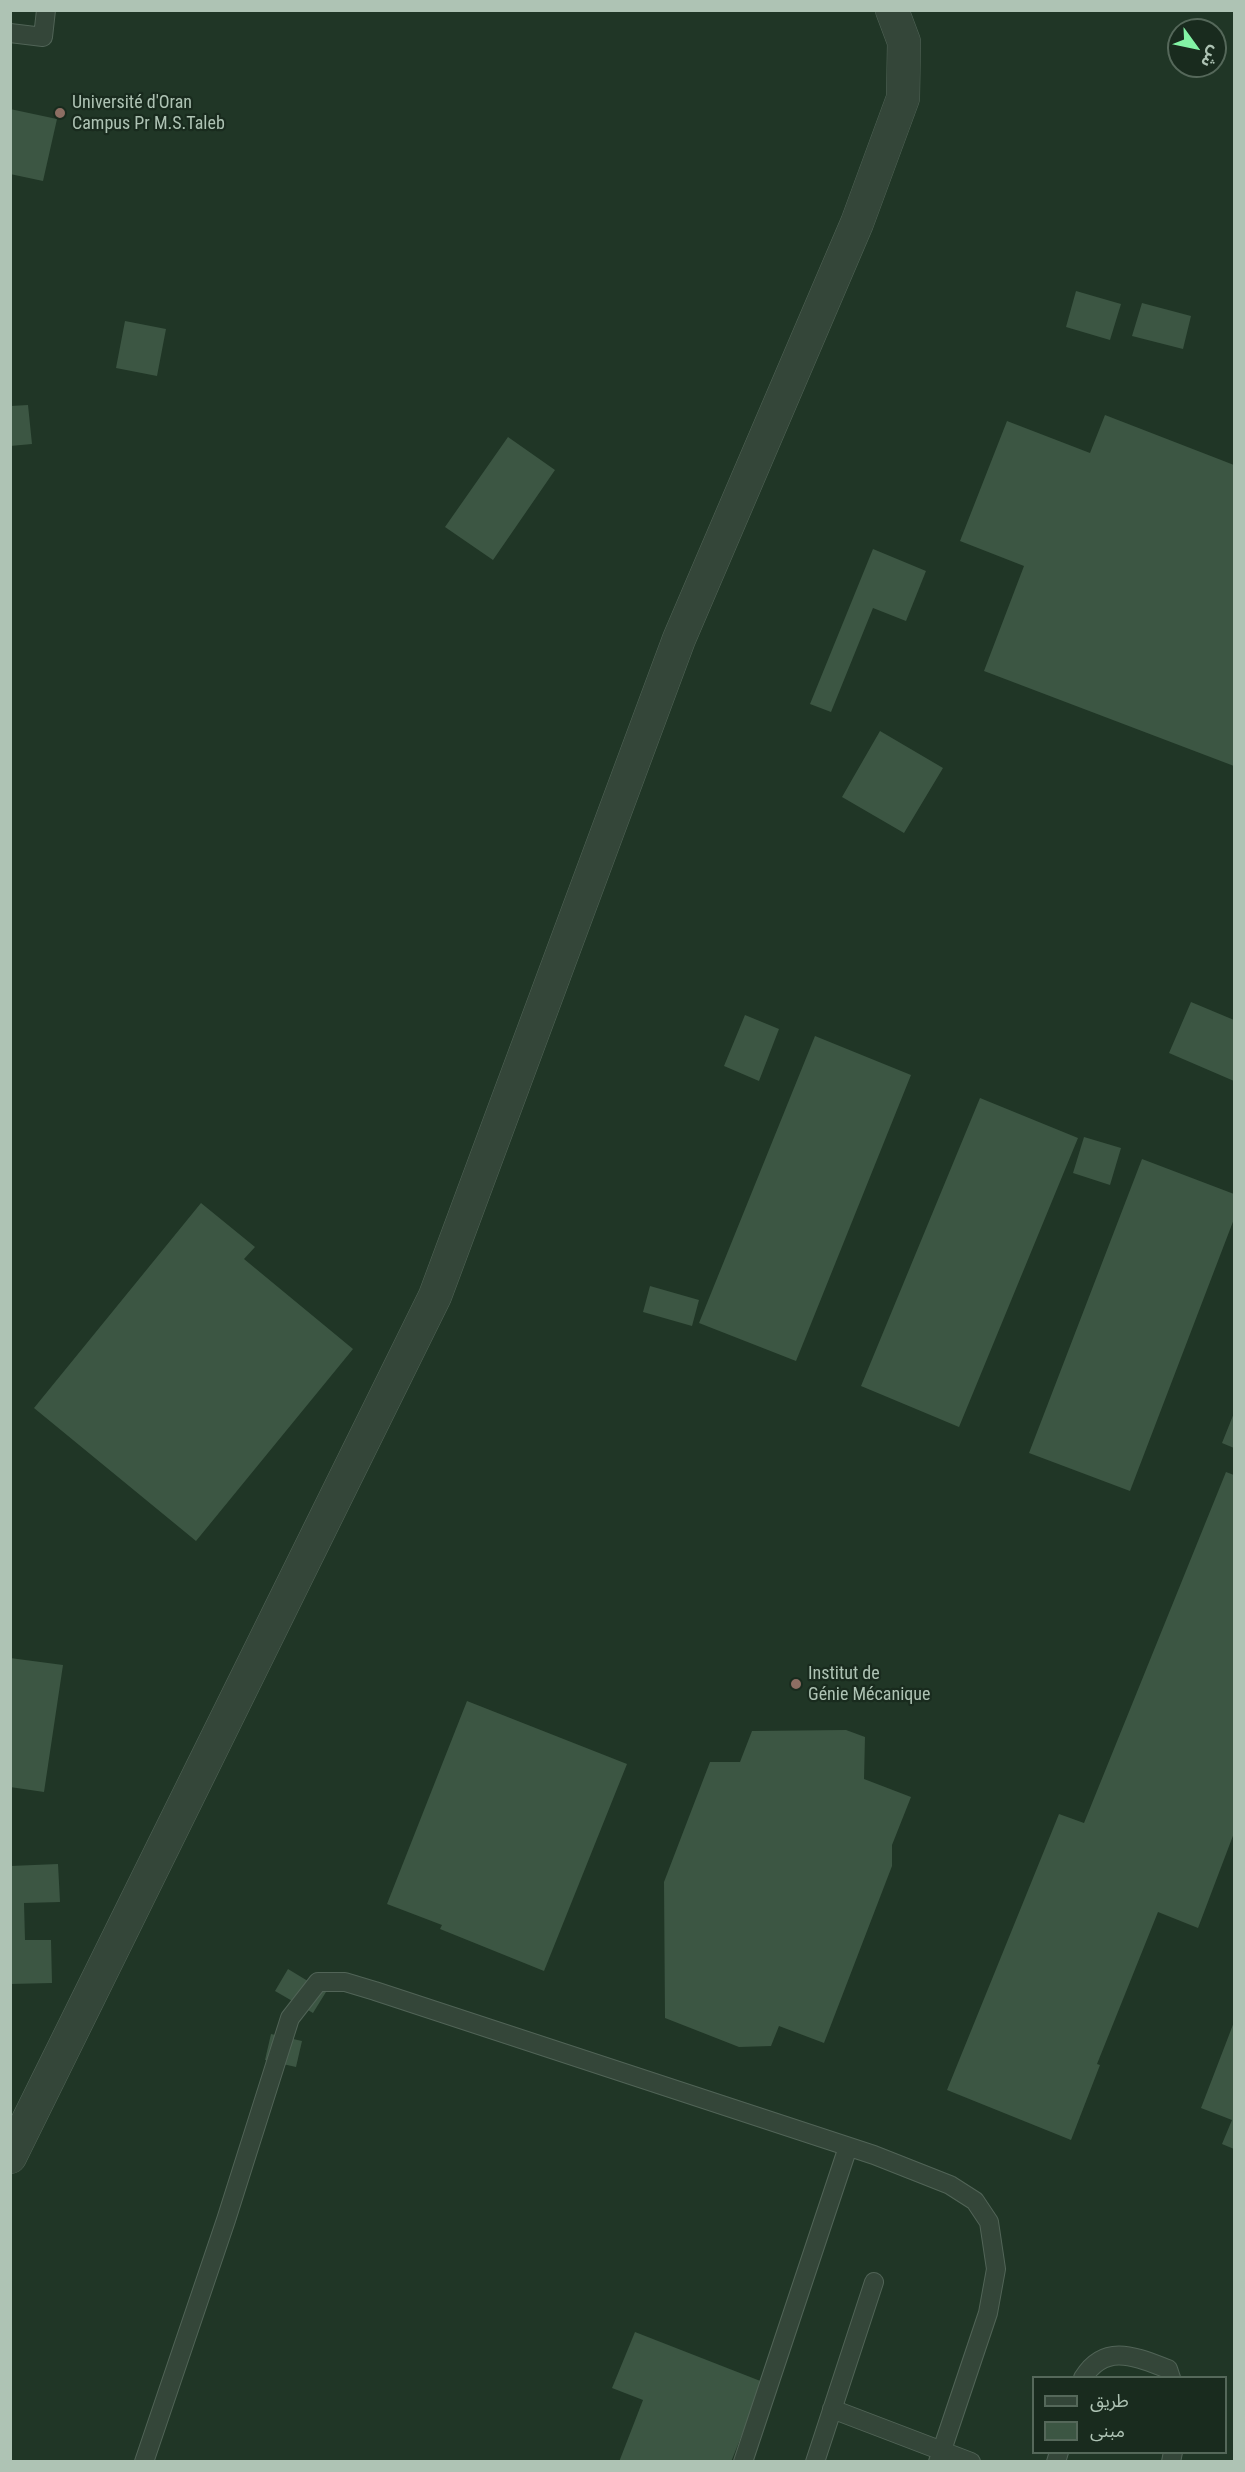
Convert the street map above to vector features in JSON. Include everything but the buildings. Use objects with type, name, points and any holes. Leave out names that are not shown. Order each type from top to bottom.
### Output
[{"type":"street","points":[[10,2157],[435,1296],[679,639],[857,224],[903,98],[904,42],[892,10]]},
{"type":"lane","points":[[10,33],[43,37],[46,10]]},
{"type":"lane","points":[[144,2462],[226,2220],[290,2018],[318,1982],[345,1982],[375,1991],[848,2147],[950,2185],[975,2202],[989,2222],[996,2269],[988,2313],[939,2456]]},
{"type":"lane","points":[[743,2462],[848,2147]]},
{"type":"lane","points":[[815,2462],[874,2282]]},
{"type":"lane","points":[[1084,2376],[1092,2363],[1106,2356],[1133,2356],[1168,2369],[1170,2376]]},
{"type":"lane","points":[[832,2409],[939,2456],[971,2462]]},
{"type":"place","name":"Université d'Oran Campus Pr M.S.Taleb","points":[[60,113]]},
{"type":"place","name":"Institut de Génie Mécanique","points":[[796,1684]]}]
